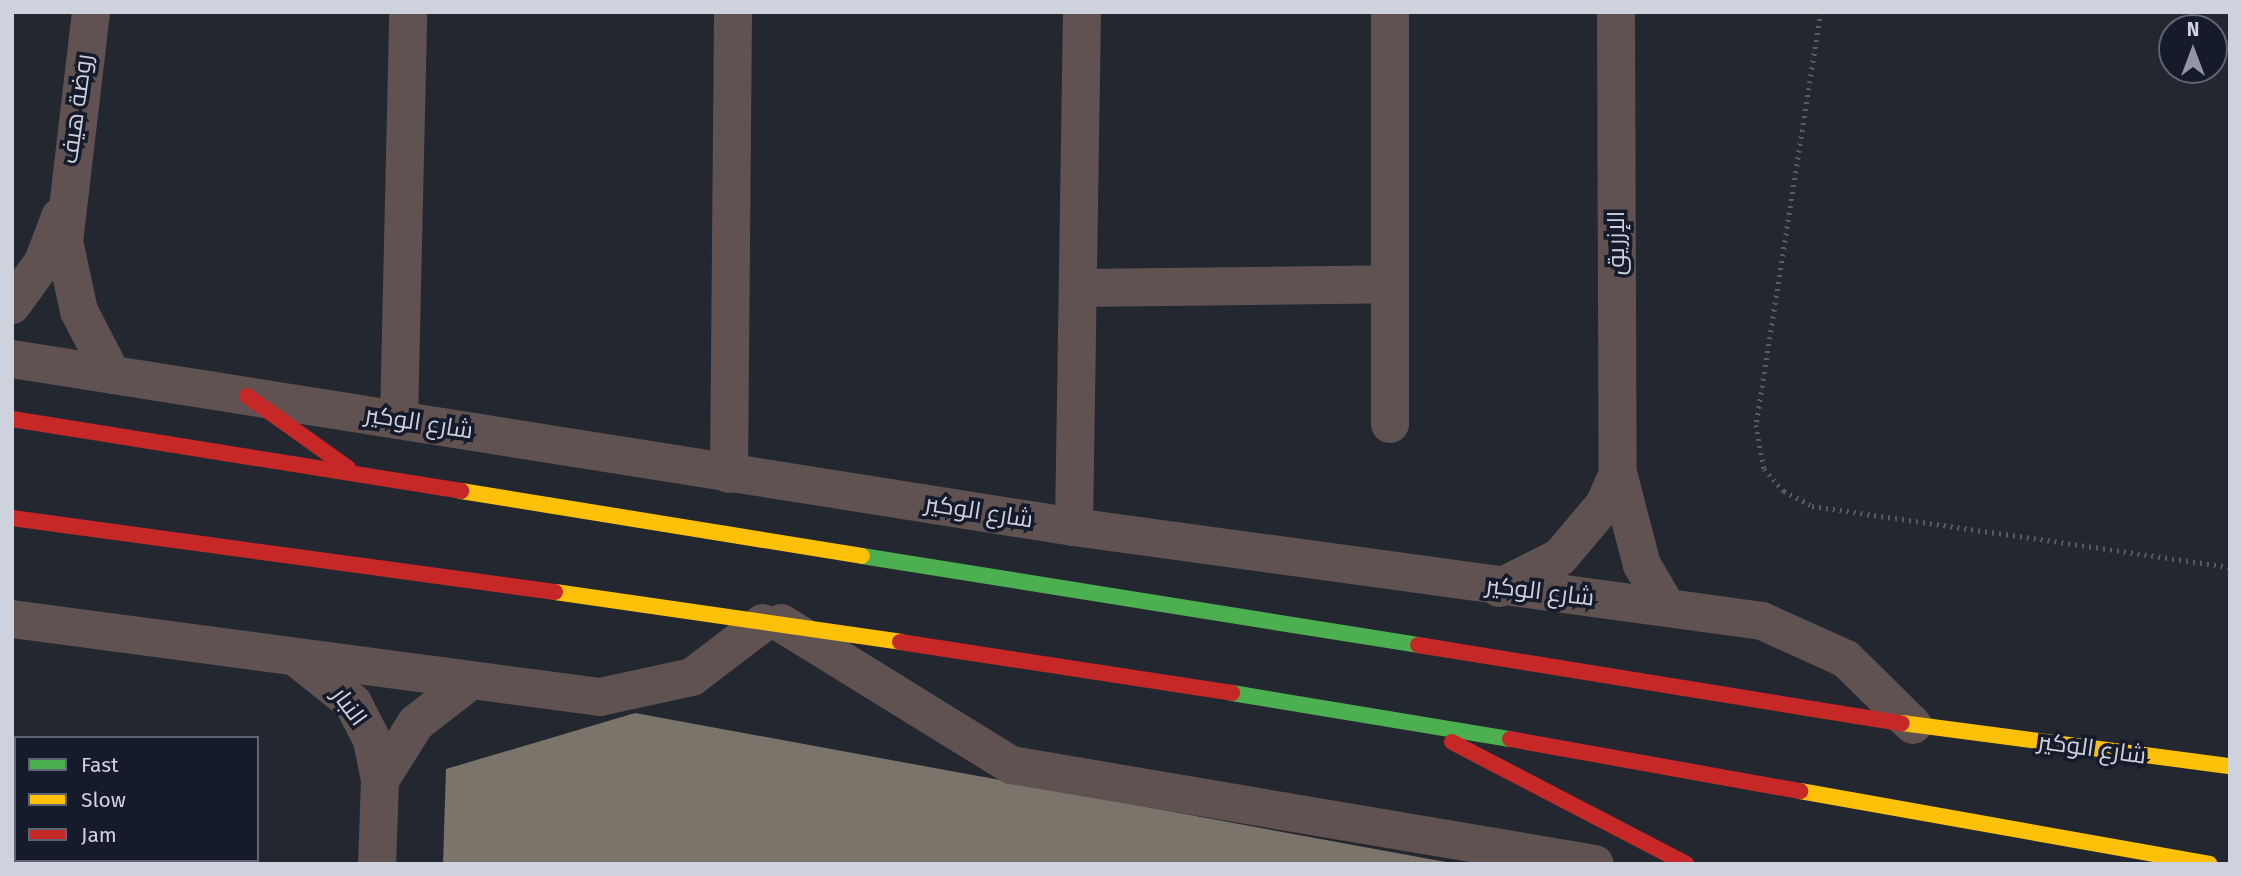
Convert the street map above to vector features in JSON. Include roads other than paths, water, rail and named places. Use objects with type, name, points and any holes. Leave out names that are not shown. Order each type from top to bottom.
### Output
[{"type":"street","name":"روضة هيف","points":[[91,12],[64,205],[69,277],[112,375]]},
{"type":"street","points":[[399,420],[408,12]]},
{"type":"street","points":[[730,474],[733,12]]},
{"type":"street","points":[[1074,527],[1082,12]]},
{"type":"street","points":[[1390,12],[1390,424]]},
{"type":"street","name":"الإزريق","points":[[1616,12],[1618,473],[1637,554],[1666,606]]},
{"type":"street","name":"روضة هيف","points":[[12,305],[43,262],[64,205]]},
{"type":"street","points":[[1078,288],[1390,284]]},
{"type":"street","name":"شارع الوكير","points":[[12,359],[1074,527],[1499,588],[1666,606],[1762,621],[1805,635],[1855,666],[1913,725]]},
{"type":"street","points":[[247,396],[352,471]]},
{"type":"street","name":"شارع الوكير","points":[[12,419],[352,471],[1913,725],[2230,766]]},
{"type":"street","name":"الإزريق","points":[[1499,588],[1560,557],[1604,505],[1618,473]]},
{"type":"street","points":[[12,519],[772,623],[1410,721],[2210,864]]},
{"type":"street","points":[[12,619],[289,654],[469,682],[600,697],[647,691],[692,677],[772,623]]},
{"type":"street","points":[[772,623],[1011,765],[1595,864]]},
{"type":"street","name":"النبار","points":[[289,654],[324,674],[353,703],[372,740],[380,780],[377,864]]},
{"type":"street","points":[[380,780],[416,723],[469,682]]},
{"type":"street","points":[[1410,721],[1618,823],[1686,864]]}]
